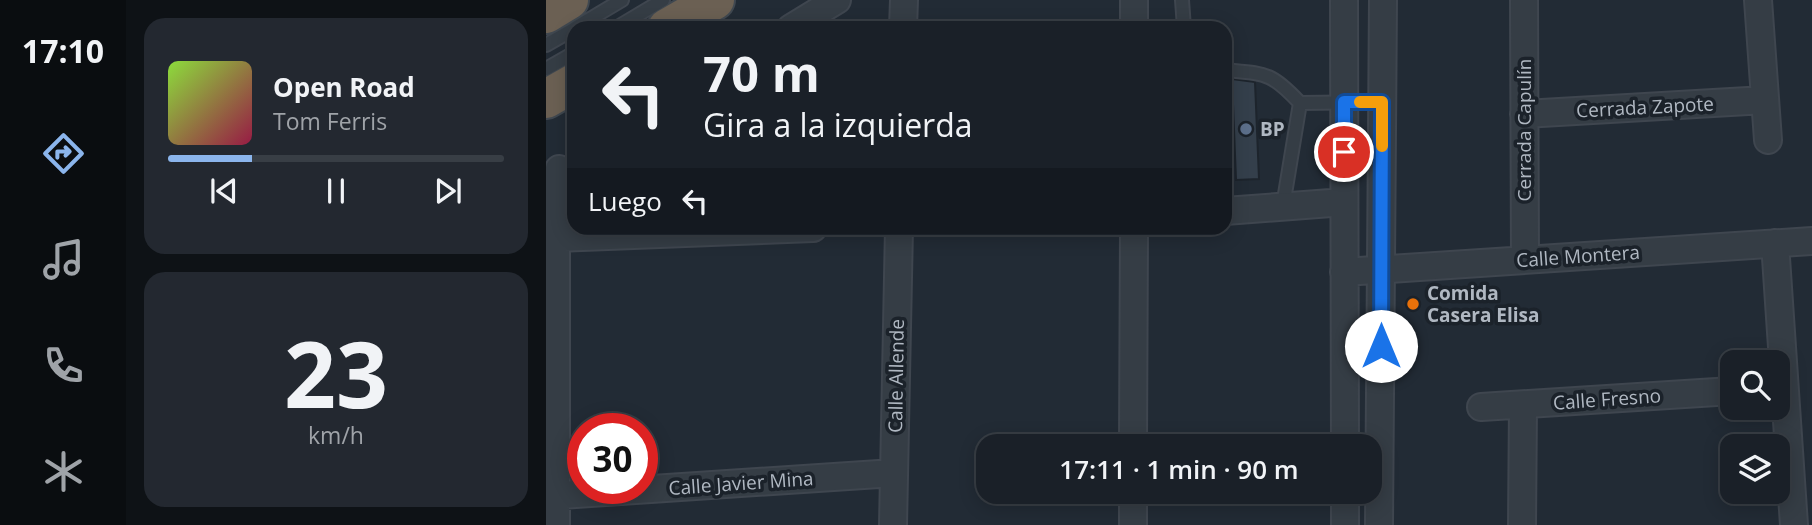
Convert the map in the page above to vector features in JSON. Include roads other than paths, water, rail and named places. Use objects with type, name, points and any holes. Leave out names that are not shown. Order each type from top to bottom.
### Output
[{"type":"highway","points":[[546,14],[569,0]]},
{"type":"highway","points":[[679,21],[715,0]]},
{"type":"highway","points":[[546,99],[567,87]]},
{"type":"street","points":[[802,21],[837,0]]},
{"type":"street","points":[[903,21],[904,0]]},
{"type":"street","points":[[1134,0],[1134,21]]},
{"type":"street","points":[[1344,0],[1345,434]]},
{"type":"street","points":[[1380,525],[1383,0]]},
{"type":"street","name":"Cerrada Capulín","points":[[1524,0],[1525,259]]},
{"type":"street","points":[[1758,0],[1768,140]]},
{"type":"street","name":"Cerrada Zapote","points":[[1524,114],[1765,100]]},
{"type":"street","points":[[555,525],[551,496],[551,241],[560,168]]},
{"type":"street","points":[[1232,210],[1345,202]]},
{"type":"street","points":[[551,241],[672,235]]},
{"type":"street","name":"Calle Allende","points":[[893,525],[899,235]]},
{"type":"street","points":[[1133,434],[1134,235]]},
{"type":"street","name":"Calle Montera","points":[[1345,272],[1812,240]]},
{"type":"street","points":[[1775,243],[1779,350]]},
{"type":"street","name":"Calle Fresno","points":[[1481,407],[1720,392]]},
{"type":"street","points":[[1522,525],[1523,405]]},
{"type":"street","points":[[1784,420],[1794,525]]},
{"type":"street","name":"Calle Javier Mina","points":[[551,496],[894,473]]},
{"type":"street","points":[[1133,504],[1133,525]]},
{"type":"street","points":[[1345,504],[1345,525]]},
{"type":"lane","points":[[587,21],[622,0]]},
{"type":"lane","points":[[628,21],[663,0]]},
{"type":"lane","points":[[1182,0],[1184,21]]},
{"type":"lane","points":[[546,45],[567,33]]},
{"type":"lane","points":[[546,69],[567,57]]},
{"type":"lane","points":[[1232,71],[1266,74],[1280,82],[1300,103],[1382,102]]},
{"type":"lane","points":[[1283,206],[1300,103]]},
{"type":"place","name":"BP","points":[[1246,129]]},
{"type":"place","name":"Comida Casera Elisa","points":[[1413,304]]}]
